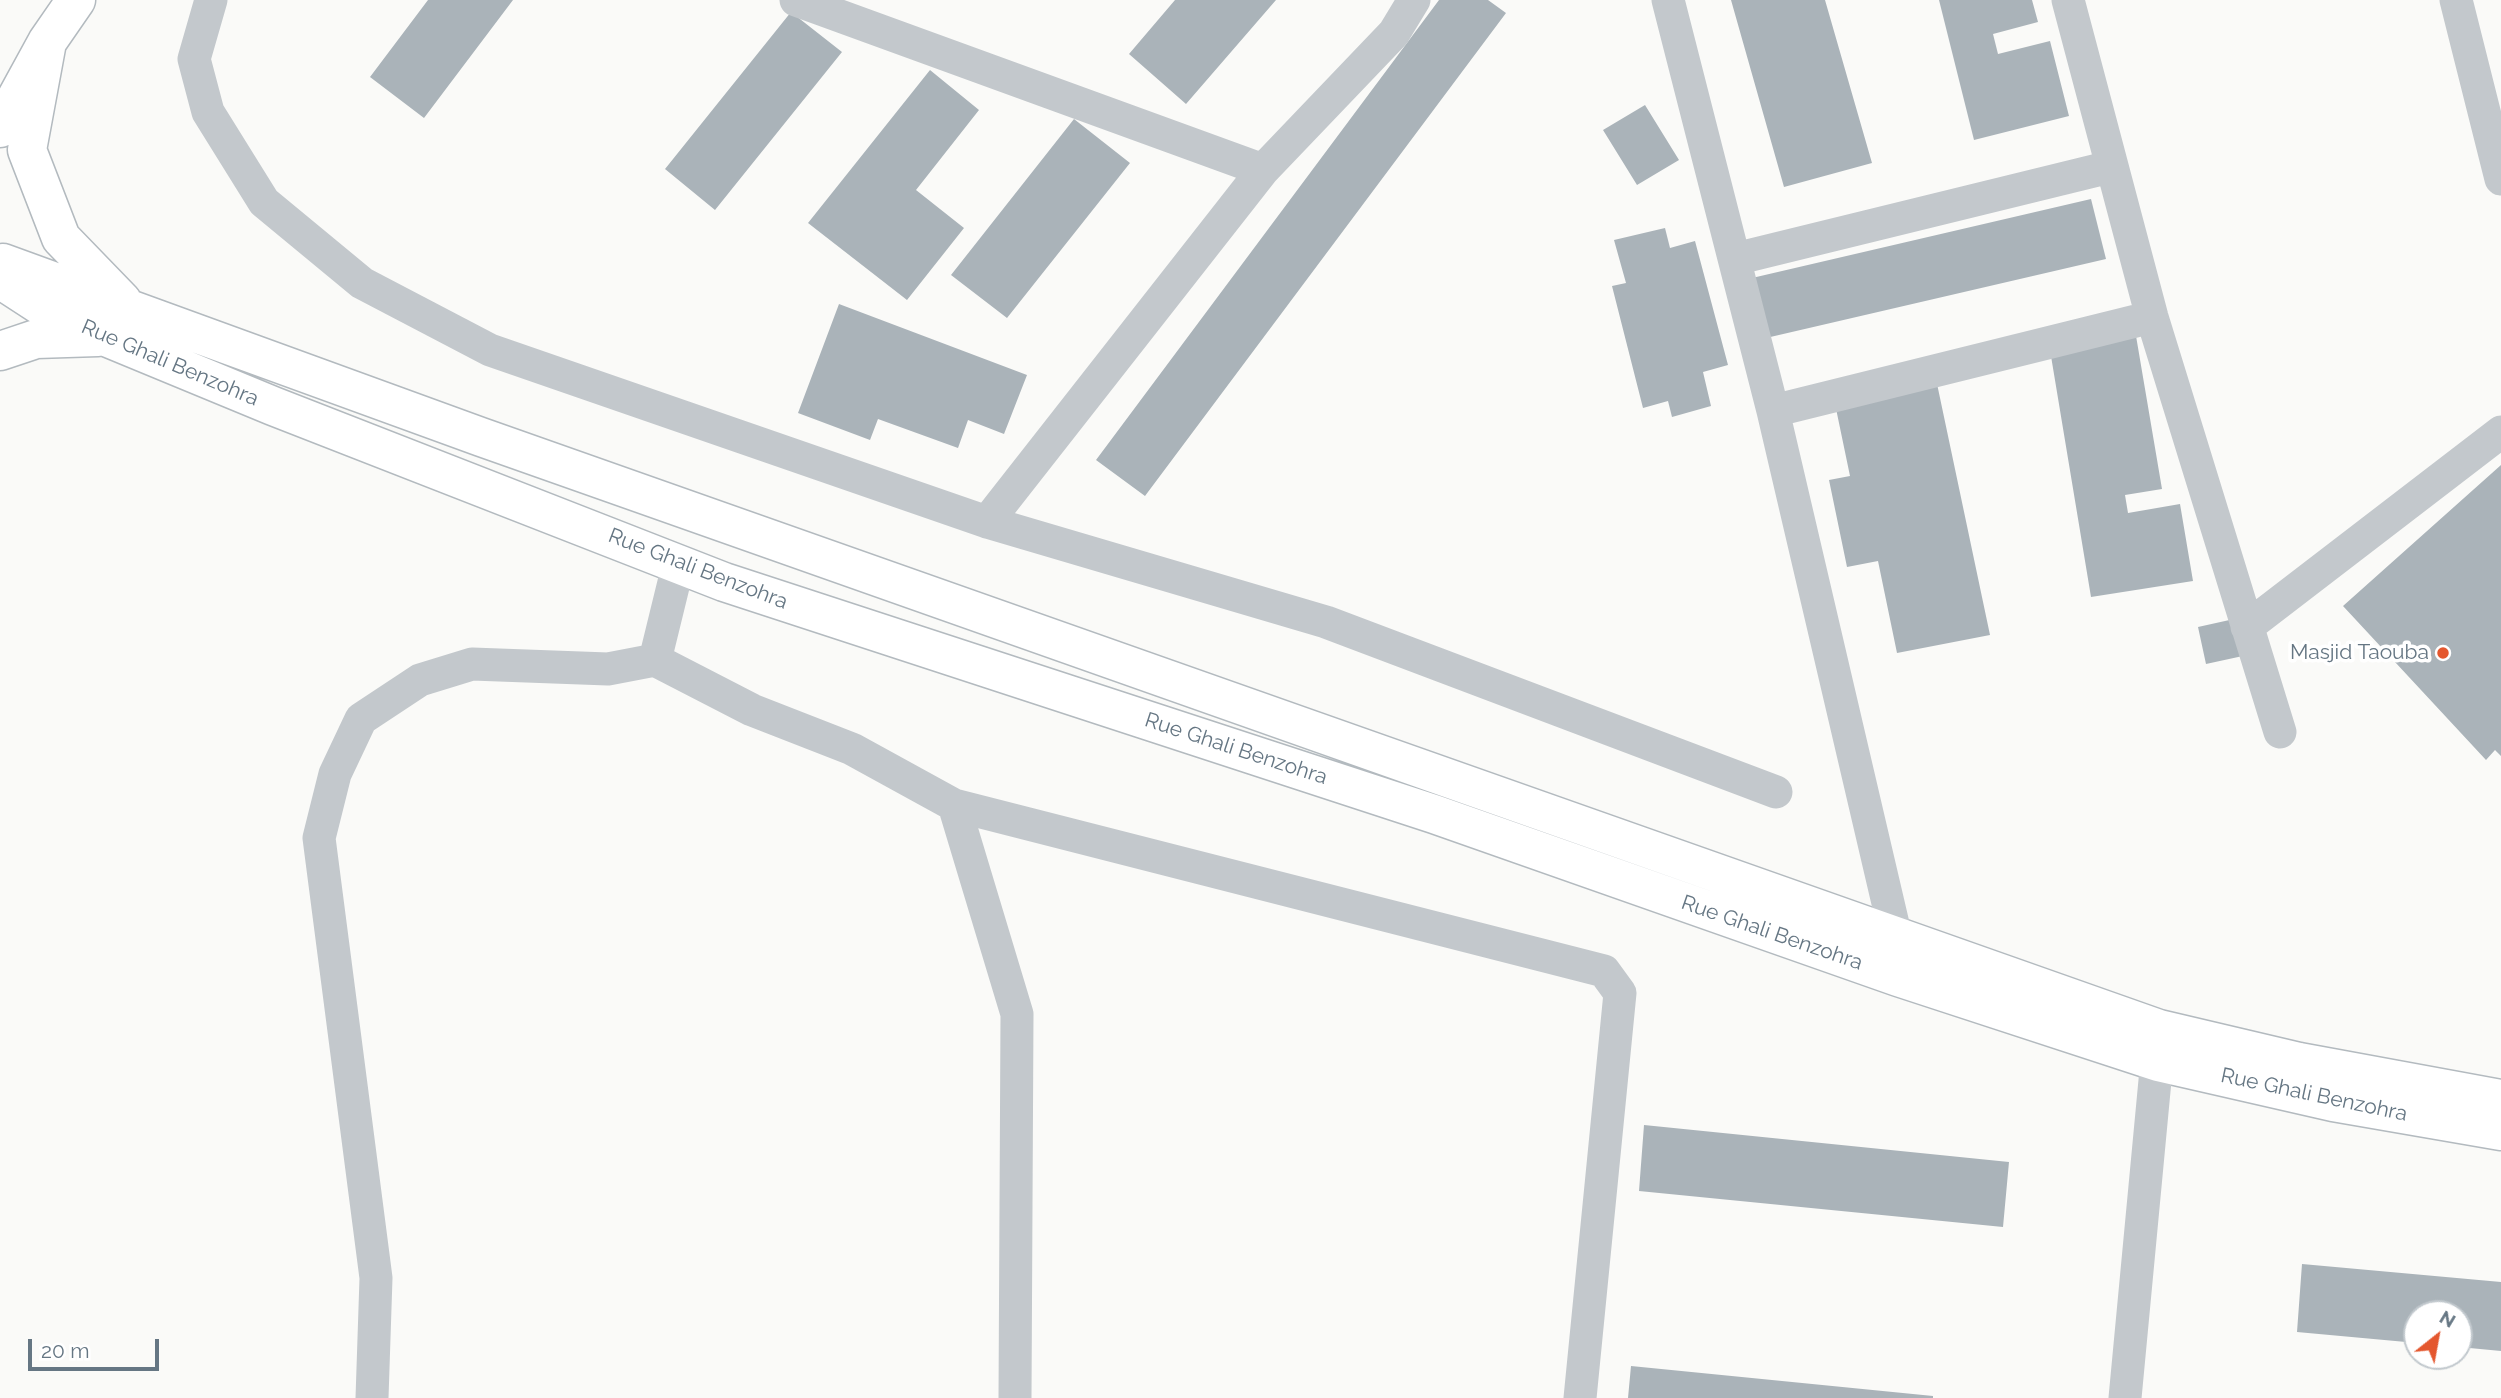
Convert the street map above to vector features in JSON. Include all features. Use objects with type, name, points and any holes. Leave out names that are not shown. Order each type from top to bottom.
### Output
[{"type":"main road","points":[[0,128],[47,42],[76,0]]},
{"type":"main road","points":[[0,78],[47,42]]},
{"type":"main road","points":[[0,351],[36,339],[117,322],[61,238],[27,150],[47,42]]},
{"type":"main road","name":"Rue Ghali Benzohra","points":[[0,261],[273,407],[679,562],[724,582],[1434,814],[1898,977],[2158,1045],[2333,1102],[2501,1132]]},
{"type":"main road","name":"Rue Ghali Benzohra","points":[[0,279],[61,318],[117,322],[481,437],[1661,851],[1896,937],[2158,1045],[2313,1065],[2501,1098]]},
{"type":"street","points":[[211,0],[194,58],[208,113],[264,202],[362,283],[490,350],[987,522],[1326,622],[1776,792]]},
{"type":"street","points":[[796,0],[1264,170]]},
{"type":"street","points":[[987,522],[1264,170],[1394,33],[1414,0]]},
{"type":"street","points":[[1668,0],[1773,411],[1896,937],[1898,977]]},
{"type":"street","points":[[2068,0],[2110,167],[2152,317],[2280,732]]},
{"type":"street","points":[[2456,0],[2501,180]]},
{"type":"street","points":[[1735,259],[2110,167]]},
{"type":"street","points":[[1773,411],[2152,317]]},
{"type":"street","points":[[2247,627],[2501,432]]},
{"type":"street","points":[[655,660],[679,562]]},
{"type":"street","points":[[372,1398],[376,1279],[319,838],[335,774],[361,719],[420,680],[472,664],[608,669],[655,660],[752,709],[852,749],[954,805],[1604,971],[1620,993],[1580,1398]]},
{"type":"street","points":[[954,805],[1017,1014],[1015,1398]]},
{"type":"street","points":[[2125,1398],[2158,1045]]},
{"type":"building","points":[[428,0],[513,0],[424,118],[370,77]]},
{"type":"building","points":[[1175,0],[1276,0],[1186,104],[1129,54]]},
{"type":"building","points":[[1439,0],[1488,0],[1506,13],[1145,496],[1096,460]]},
{"type":"building","points":[[1731,0],[1825,0],[1872,163],[1784,187]]},
{"type":"building","points":[[1939,0],[2032,0],[2038,22],[1993,34],[1998,54],[2050,41],[2069,116],[1974,140]]},
{"type":"building","points":[[791,12],[842,52],[715,210],[665,169]]},
{"type":"building","points":[[930,70],[979,110],[916,190],[964,228],[907,300],[808,223]]},
{"type":"building","points":[[1645,105],[1679,160],[1637,185],[1603,130]]},
{"type":"building","points":[[1074,119],[1130,163],[1007,318],[951,275]]},
{"type":"building","points":[[2091,199],[2106,259],[1766,338],[1752,278]]},
{"type":"building","points":[[1665,228],[1670,248],[1695,241],[1728,365],[1703,372],[1711,406],[1672,417],[1668,401],[1643,408],[1612,286],[1626,283],[1614,240]]},
{"type":"building","points":[[839,304],[1027,375],[1004,434],[968,420],[958,448],[878,419],[870,440],[798,413]]},
{"type":"building","points":[[2135,330],[2162,489],[2125,495],[2128,513],[2180,504],[2193,581],[2091,597],[2049,344]]},
{"type":"building","points":[[1936,379],[1990,635],[1897,653],[1878,561],[1847,567],[1829,480],[1850,476],[1834,399]]},
{"type":"building","points":[[2501,465],[2501,756],[2495,750],[2486,760],[2343,606]]},
{"type":"building","points":[[2243,617],[2252,654],[2206,664],[2198,627]]},
{"type":"building","points":[[1644,1125],[2009,1162],[2003,1227],[1639,1191]]},
{"type":"building","points":[[2302,1264],[2501,1282],[2501,1351],[2473,1348],[2473,1300],[2403,1300],[2403,1342],[2297,1332]]},
{"type":"building","points":[[1631,1366],[1933,1396],[1933,1398],[1628,1398]]},
{"type":"place","name":"Masjid Taouba","points":[[2443,653]]}]
